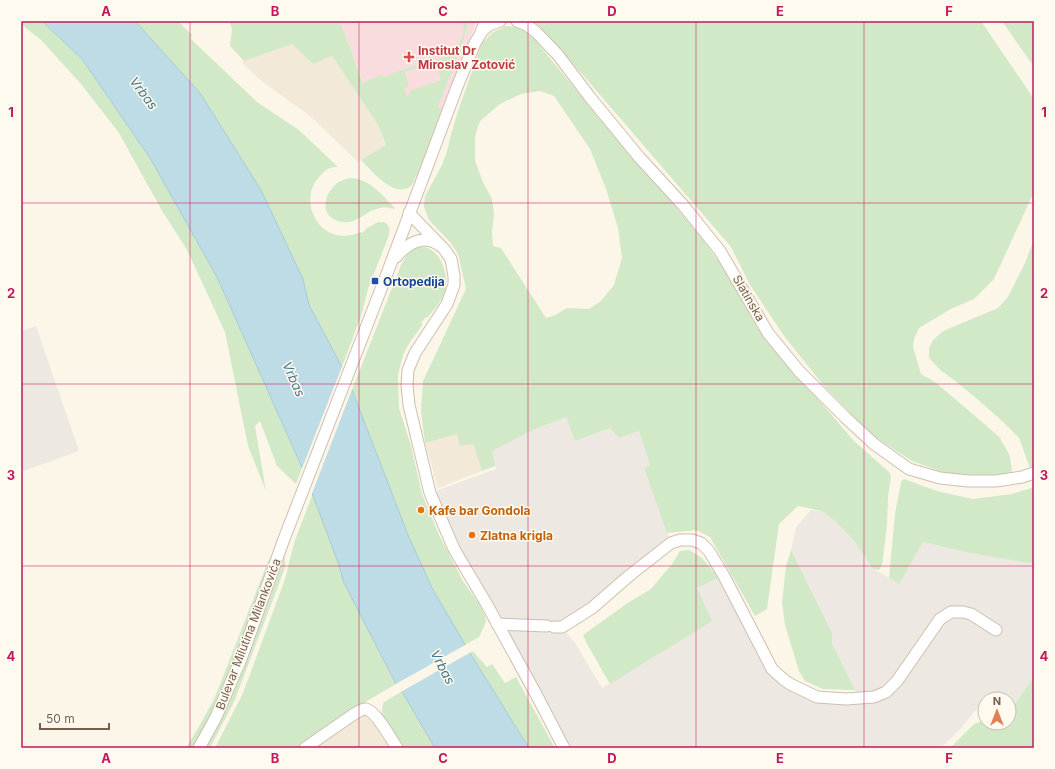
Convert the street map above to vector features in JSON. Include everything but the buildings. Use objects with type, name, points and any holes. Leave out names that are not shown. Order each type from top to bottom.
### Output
[{"type":"street","points":[[388,271],[456,87],[483,26],[499,21]]},
{"type":"street","name":"Slatinska","points":[[517,21],[525,24],[536,32],[558,55],[589,96],[639,157],[683,205],[720,251],[768,333],[817,390],[863,434],[909,469],[940,478],[968,481],[996,481],[1034,473]]},
{"type":"street","points":[[409,213],[443,247],[453,266],[454,285],[447,304],[415,353],[408,370],[407,385],[409,405],[428,486],[454,549],[486,603],[564,748]]},
{"type":"street","points":[[388,271],[402,250],[413,242],[428,240],[443,247]]},
{"type":"street","name":"Bulevar Milutina Milankovića","points":[[198,748],[216,717],[241,659],[284,540],[388,271]]},
{"type":"street","points":[[497,624],[562,627],[592,608],[670,543],[680,540],[692,540],[701,543],[715,560],[772,669],[783,680],[817,698],[846,699],[874,697],[886,692],[897,681],[940,619],[951,612],[971,614],[996,630]]},
{"type":"street","points":[[305,748],[362,710],[368,710],[374,714],[397,748]]},
{"type":"shaded area","name":"Institut Dr Miroslav Zotović","points":[[340,21],[477,21],[445,107],[381,130]]},
{"type":"shaded area","points":[[292,43],[313,64],[332,56],[378,125],[386,146],[358,162],[310,116],[258,78],[241,62]]},
{"type":"shaded area","points":[[36,326],[79,451],[21,472],[21,331]]},
{"type":"shaded area","points":[[566,417],[575,441],[610,428],[619,438],[639,431],[650,465],[644,470],[671,543],[562,627],[575,643],[602,688],[711,621],[697,588],[724,576],[772,669],[799,689],[859,698],[832,643],[832,633],[791,550],[796,527],[811,510],[822,511],[836,522],[856,543],[873,569],[899,583],[923,542],[970,553],[1034,564],[1034,676],[1017,700],[1017,691],[977,691],[977,709],[962,727],[941,748],[566,748],[493,616],[430,493],[496,469],[491,451],[531,431]]},
{"type":"shaded area","points":[[457,434],[473,444],[482,471],[438,488],[425,443]]},
{"type":"shaded area","points":[[358,713],[368,713],[392,748],[308,748]]},
{"type":"green space","points":[[21,21],[42,21],[82,59],[150,158],[217,277],[302,468],[296,484],[277,466],[260,421],[255,426],[266,491],[248,446],[225,332],[187,250],[161,209],[119,133],[81,84],[41,40],[21,24]]},
{"type":"green space","points":[[135,21],[178,21],[192,35],[191,39],[257,102],[299,130],[338,167],[329,168],[322,174],[314,184],[311,196],[311,208],[316,219],[323,228],[334,234],[346,236],[362,233],[366,230],[365,229],[378,222],[384,222],[388,226],[389,235],[368,289],[361,316],[342,367],[309,305],[303,279],[261,190],[200,93]]},
{"type":"green space","points":[[229,21],[340,21],[363,83],[381,75],[383,77],[416,65],[417,68],[405,72],[409,87],[404,89],[407,96],[410,95],[409,91],[441,80],[436,61],[458,46],[463,35],[462,21],[469,21],[462,45],[437,109],[445,107],[412,185],[406,189],[392,187],[378,177],[361,160],[386,145],[378,125],[332,56],[313,64],[292,44],[244,61],[230,46],[232,29]]},
{"type":"green space","points":[[532,21],[981,21],[1034,99],[1034,192],[994,279],[974,299],[951,309],[919,328],[914,339],[913,347],[921,374],[935,382],[1000,438],[1010,456],[1012,471],[1003,475],[945,473],[912,461],[872,435],[824,386],[784,336],[750,285],[731,247],[582,74],[538,25]]},
{"type":"green space","points":[[1002,21],[1034,21],[1034,67]]},
{"type":"green space","points":[[506,26],[511,26],[522,30],[535,40],[630,156],[676,207],[706,244],[724,269],[758,329],[854,441],[889,472],[891,476],[888,497],[887,526],[882,565],[879,570],[873,569],[856,543],[836,522],[822,511],[798,506],[779,524],[767,609],[755,616],[710,537],[696,530],[667,533],[644,469],[650,465],[639,431],[619,438],[610,428],[575,441],[566,417],[531,431],[492,451],[495,466],[482,471],[473,444],[460,446],[457,434],[425,443],[421,411],[423,381],[466,289],[458,254],[450,242],[429,220],[424,207],[425,196],[442,165],[458,111],[482,43],[493,32]],"holes":[[[540,91],[554,96],[590,149],[606,189],[618,228],[622,258],[614,285],[601,301],[589,309],[567,308],[546,318],[501,248],[493,246],[492,231],[494,215],[492,199],[482,180],[475,160],[475,137],[480,121],[500,104],[521,94]]]},
{"type":"green space","points":[[350,178],[363,181],[375,188],[395,209],[375,209],[357,219],[347,222],[333,219],[328,214],[326,207],[326,200],[329,192],[341,181]]},
{"type":"green space","points":[[1034,239],[1034,467],[1030,468],[1019,438],[976,398],[940,370],[929,358],[929,348],[933,340],[943,331],[998,308],[1008,297],[1025,263]]},
{"type":"green space","points":[[418,247],[425,247],[432,250],[437,255],[444,269],[446,284],[444,294],[440,301],[428,317],[421,323],[423,324],[403,355],[398,375],[399,408],[411,446],[422,494],[439,535],[463,581],[479,604],[485,616],[486,622],[479,637],[465,645],[432,588],[408,536],[352,390],[401,265],[409,251]]},
{"type":"green space","points":[[904,479],[937,491],[973,499],[1012,494],[1034,487],[1034,564],[970,553],[923,542],[899,584],[889,578],[895,514],[901,482]]},
{"type":"green space","points":[[313,493],[344,583],[396,684],[362,704],[298,748],[215,748],[243,693],[285,579],[294,543]]},
{"type":"green space","points":[[689,550],[701,557],[719,578],[697,588],[712,621],[610,684],[583,635],[629,602],[651,589],[672,564],[680,551]]},
{"type":"green space","points":[[791,550],[832,633],[832,643],[855,690],[823,689],[805,681],[799,671],[785,625],[782,603],[786,566]]},
{"type":"green space","points":[[273,553],[271,564],[245,634],[216,704],[193,748],[186,748],[215,697],[267,564]]},
{"type":"green space","points":[[285,557],[285,567],[234,702],[210,748],[204,748],[237,682]]},
{"type":"green space","points":[[473,651],[487,667],[492,664],[505,683],[516,677],[555,748],[529,748],[470,653]]},
{"type":"green space","points":[[1034,676],[1034,748],[950,748],[974,724],[977,723],[977,731],[1017,731],[1017,700]]},
{"type":"green space","points":[[401,692],[435,748],[403,748],[391,732],[384,720],[382,708],[384,702]]},
{"type":"water","name":"Vrbas","points":[[42,21],[135,21],[200,93],[261,190],[303,279],[309,305],[342,367],[352,390],[408,535],[432,588],[470,653],[529,748],[435,748],[396,684],[344,583],[339,565],[304,472],[217,277],[150,158],[82,59]]},
{"type":"pier","points":[[343,364],[353,387],[311,496],[301,471]]},
{"type":"pier","points":[[467,644],[471,652],[399,693],[394,685]]},
{"type":"place","name":"Institut Dr Miroslav Zotović","points":[[409,57]]},
{"type":"place","name":"Ortopedija","points":[[375,281]]},
{"type":"place","name":"Kafe bar Gondola","points":[[421,510]]},
{"type":"place","name":"Zlatna krigla","points":[[472,535]]}]
